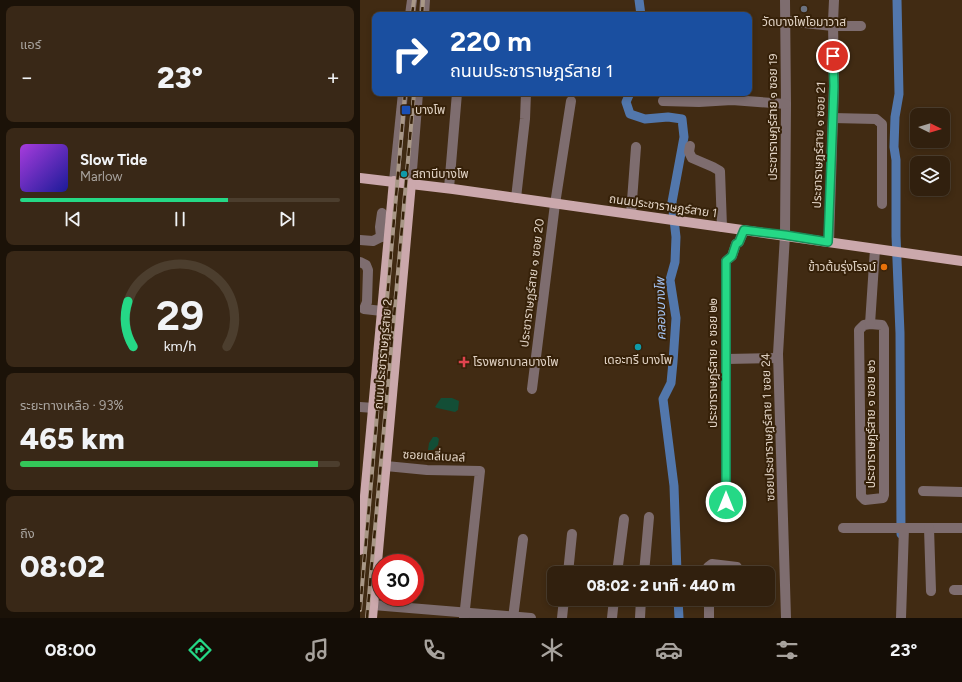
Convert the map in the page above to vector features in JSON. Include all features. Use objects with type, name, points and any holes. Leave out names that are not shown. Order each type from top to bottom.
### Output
[{"type":"main road","name":"ถนนประชาราษฎร์สาย 1","points":[[360,178],[449,188],[962,261]]},
{"type":"main road","name":"ถนนประชาราษฎร์สาย 2","points":[[360,550],[382,311],[385,237],[394,181]]},
{"type":"main road","name":"ถนนประชาราษฎร์สาย 2","points":[[378,554],[412,183]]},
{"type":"main road","points":[[367,464],[386,466]]},
{"type":"main road","name":"ถนนประชาราษฎร์สาย 2","points":[[372,618],[374,606]]},
{"type":"street","points":[[410,12],[412,0]]},
{"type":"street","points":[[424,12],[425,0]]},
{"type":"street","name":"ประชาราษฎร์สาย ๑ ซอย 19","points":[[785,0],[785,235]]},
{"type":"street","name":"ประชาราษฎร์สาย ๑ ซอย 21","points":[[828,242],[834,86],[834,0]]},
{"type":"street","points":[[785,21],[833,26],[861,26]]},
{"type":"street","name":"ถนนประชาราษฎร์สาย 2","points":[[394,181],[403,96]]},
{"type":"street","name":"ถนนประชาราษฎร์สาย 2","points":[[412,183],[418,96]]},
{"type":"street","points":[[449,188],[457,96]]},
{"type":"street","points":[[516,198],[525,119],[526,96]]},
{"type":"street","points":[[663,101],[699,102],[732,100],[786,104]]},
{"type":"street","name":"ประชาราษฎร์สาย ๑ ซอย 20","points":[[532,388],[555,204],[571,101]]},
{"type":"street","points":[[833,118],[876,119],[882,124],[882,204]]},
{"type":"street","points":[[690,146],[689,152],[692,158],[720,171],[722,227]]},
{"type":"street","points":[[631,214],[636,147]]},
{"type":"street","points":[[360,240],[373,241],[385,237],[380,227],[382,213]]},
{"type":"street","name":"ประชาราษฎร์สาย ๑ ซอย ๒๒","points":[[726,502],[726,261],[732,256],[736,244],[739,242],[744,230]]},
{"type":"street","name":"ซอยประชาราษฎร์สาย 1 ซอย 24","points":[[785,235],[778,358],[786,618]]},
{"type":"street","points":[[870,324],[875,249]]},
{"type":"street","points":[[360,262],[366,265],[368,270],[367,302],[362,312],[382,311]]},
{"type":"street","name":"ประชาราษฎร์สาย ๑ ซอย ๒๖","points":[[870,324],[882,325],[884,329],[884,495],[883,498],[865,500],[861,496],[859,330],[864,325],[870,324]]},
{"type":"street","points":[[726,359],[778,358]]},
{"type":"street","points":[[360,407],[374,408]]},
{"type":"street","name":"ซอยเดลี่เบลล์","points":[[386,466],[427,470],[480,471],[465,615]]},
{"type":"street","points":[[923,491],[962,492]]},
{"type":"street","points":[[645,566],[649,517]]},
{"type":"street","points":[[618,566],[624,519]]},
{"type":"street","points":[[843,528],[962,528]]},
{"type":"street","points":[[900,528],[901,618]]},
{"type":"street","points":[[929,528],[931,591]]},
{"type":"street","points":[[569,566],[572,534]]},
{"type":"street","points":[[513,617],[523,540]]},
{"type":"street","points":[[709,566],[712,564],[729,566]]},
{"type":"street","points":[[383,606],[465,615],[531,618]]},
{"type":"street","points":[[562,618],[563,606]]},
{"type":"street","points":[[612,618],[613,606]]},
{"type":"street","points":[[640,618],[641,606]]},
{"type":"street","points":[[709,606],[709,618]]},
{"type":"green space","points":[[441,398],[452,398],[459,401],[458,410],[455,412],[435,407]]},
{"type":"green space","points":[[433,437],[437,437],[439,439],[438,445],[433,450],[428,450],[429,443]]},
{"type":"waterway","name":"คลองบางโพ","points":[[639,0],[641,12]]},
{"type":"waterway","points":[[897,0],[899,94],[895,117],[894,147],[896,160],[896,236],[900,333],[901,534]]},
{"type":"waterway","name":"คลองบางโพ","points":[[629,96],[626,102],[630,114],[645,119],[668,117],[682,119],[684,137],[672,202],[676,237],[675,262],[670,280],[676,318],[673,362],[671,383],[663,399],[674,486],[677,566]]},
{"type":"waterway","name":"คลองบางโพ","points":[[678,606],[679,618]]},
{"type":"railway","points":[[412,12],[414,0]]},
{"type":"railway","points":[[422,12],[423,0]]},
{"type":"railway","points":[[360,610],[405,96]]},
{"type":"railway","points":[[367,618],[414,96]]},
{"type":"place","name":"วัดบางโพโอมาวาส","points":[[804,9]]},
{"type":"place","name":"บางโพ","points":[[406,110]]},
{"type":"place","name":"สถานีบางโพ","points":[[404,174]]},
{"type":"place","name":"ข้าวต้มรุ่งโรจน์","points":[[884,267]]},
{"type":"place","name":"เดอะทรี บางโพ","points":[[638,347]]},
{"type":"place","name":"โรงพยาบาลบางโพ","points":[[464,362]]},
{"type":"route","points":[[726,502],[726,261],[732,256],[736,244],[739,242],[744,230],[828,242],[834,86],[833,56]]}]
